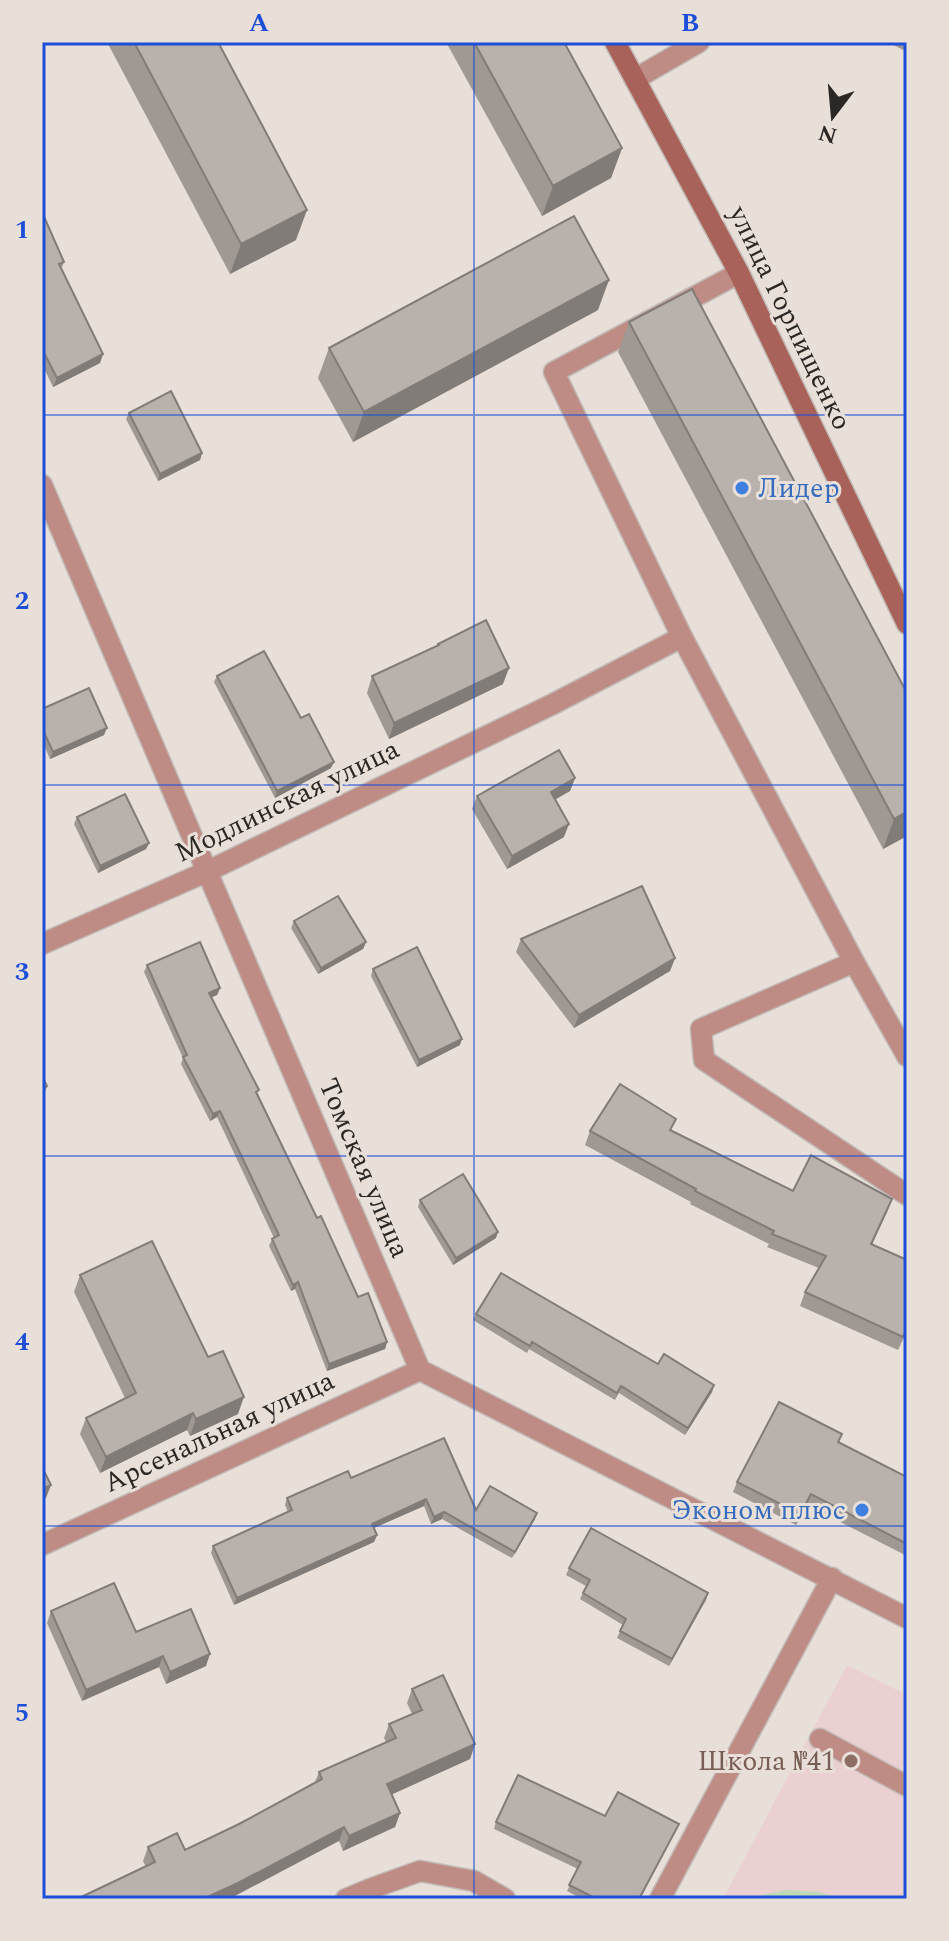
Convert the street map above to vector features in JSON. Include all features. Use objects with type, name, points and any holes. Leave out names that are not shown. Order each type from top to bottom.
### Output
[{"type":"main road","name":"улица Горпищенко","points":[[615,42],[739,273],[907,624]]},
{"type":"street","points":[[635,79],[699,42]]},
{"type":"street","points":[[739,273],[554,372],[682,637],[907,1056]]},
{"type":"street","name":"Томская улица","points":[[42,485],[420,1370]]},
{"type":"street","name":"Модлинская улица","points":[[42,944],[206,872],[553,704],[682,637]]},
{"type":"street","points":[[854,962],[701,1029],[704,1060],[907,1195]]},
{"type":"street","points":[[420,1370],[907,1618]]},
{"type":"street","name":"Арсенальная улица","points":[[42,1545],[420,1370]]},
{"type":"street","points":[[660,1899],[832,1578]]},
{"type":"street","points":[[820,1739],[907,1786]]},
{"type":"street","points":[[346,1899],[420,1871],[474,1881],[505,1899]]},
{"type":"shaded area","name":"Школа №41","points":[[847,1665],[907,1695],[907,1899],[723,1899]]},
{"type":"green space","points":[[786,1890],[820,1892],[840,1899],[750,1899]]},
{"type":"building","points":[[134,42],[218,42],[307,210],[241,244]]},
{"type":"building","points":[[474,42],[564,42],[622,148],[553,186]]},
{"type":"building","points":[[42,212],[64,262],[59,264],[103,354],[57,378],[42,349]]},
{"type":"building","points":[[574,216],[609,280],[364,412],[329,348]]},
{"type":"building","points":[[692,289],[907,693],[907,812],[894,819],[629,322]]},
{"type":"building","points":[[171,391],[202,453],[160,474],[129,413]]},
{"type":"building","points":[[486,620],[509,668],[394,723],[372,676]]},
{"type":"building","points":[[264,651],[301,718],[309,714],[334,762],[277,791],[217,676]]},
{"type":"building","points":[[89,688],[107,728],[53,752],[42,728],[42,709]]},
{"type":"building","points":[[559,750],[575,778],[551,792],[569,824],[512,856],[477,796]]},
{"type":"building","points":[[125,794],[149,843],[100,866],[77,817]]},
{"type":"building","points":[[642,886],[675,958],[579,1015],[521,939]]},
{"type":"building","points":[[338,896],[366,942],[321,968],[294,921]]},
{"type":"building","points":[[200,942],[220,988],[209,993],[259,1090],[256,1092],[317,1218],[321,1216],[358,1297],[368,1293],[387,1342],[329,1364],[298,1282],[293,1285],[272,1239],[279,1235],[220,1111],[213,1114],[183,1057],[187,1055],[147,965]]},
{"type":"building","points":[[417,947],[462,1039],[419,1060],[373,969]]},
{"type":"building","points":[[620,1084],[676,1119],[670,1130],[793,1191],[811,1155],[892,1199],[871,1244],[907,1260],[907,1328],[903,1337],[805,1292],[826,1256],[772,1234],[774,1231],[695,1191],[590,1131]]},
{"type":"building","points":[[463,1174],[498,1232],[456,1258],[420,1200]]},
{"type":"building","points":[[152,1241],[208,1357],[223,1351],[244,1397],[196,1419],[193,1413],[106,1457],[86,1418],[136,1393],[80,1275]]},
{"type":"building","points":[[501,1273],[658,1364],[664,1354],[714,1385],[688,1428],[621,1386],[617,1393],[532,1342],[530,1346],[476,1314]]},
{"type":"building","points":[[779,1402],[842,1434],[838,1442],[907,1477],[907,1544],[811,1494],[800,1514],[737,1482]]},
{"type":"building","points":[[444,1438],[476,1510],[490,1486],[537,1513],[515,1552],[444,1512],[434,1517],[426,1499],[372,1524],[377,1535],[237,1598],[213,1546],[292,1510],[287,1498],[348,1471],[351,1478]]},
{"type":"building","points":[[42,1467],[51,1485],[42,1489]]},
{"type":"building","points":[[591,1528],[708,1593],[672,1659],[620,1631],[626,1619],[583,1593],[590,1580],[569,1568]]},
{"type":"building","points":[[114,1583],[136,1632],[191,1609],[210,1654],[170,1672],[163,1656],[86,1690],[51,1611]]},
{"type":"building","points":[[443,1675],[475,1744],[387,1784],[400,1813],[349,1836],[344,1827],[203,1899],[77,1899],[155,1862],[148,1847],[177,1833],[185,1850],[322,1779],[319,1772],[396,1738],[389,1724],[422,1710],[412,1689]]},
{"type":"building","points":[[518,1775],[605,1816],[618,1792],[679,1824],[639,1899],[597,1899],[569,1885],[581,1862],[496,1822]]},
{"type":"place","name":"Лидер","points":[[742,488]]},
{"type":"place","name":"Эконом плюс","points":[[862,1510]]},
{"type":"place","name":"Школа №41","points":[[851,1761]]}]
